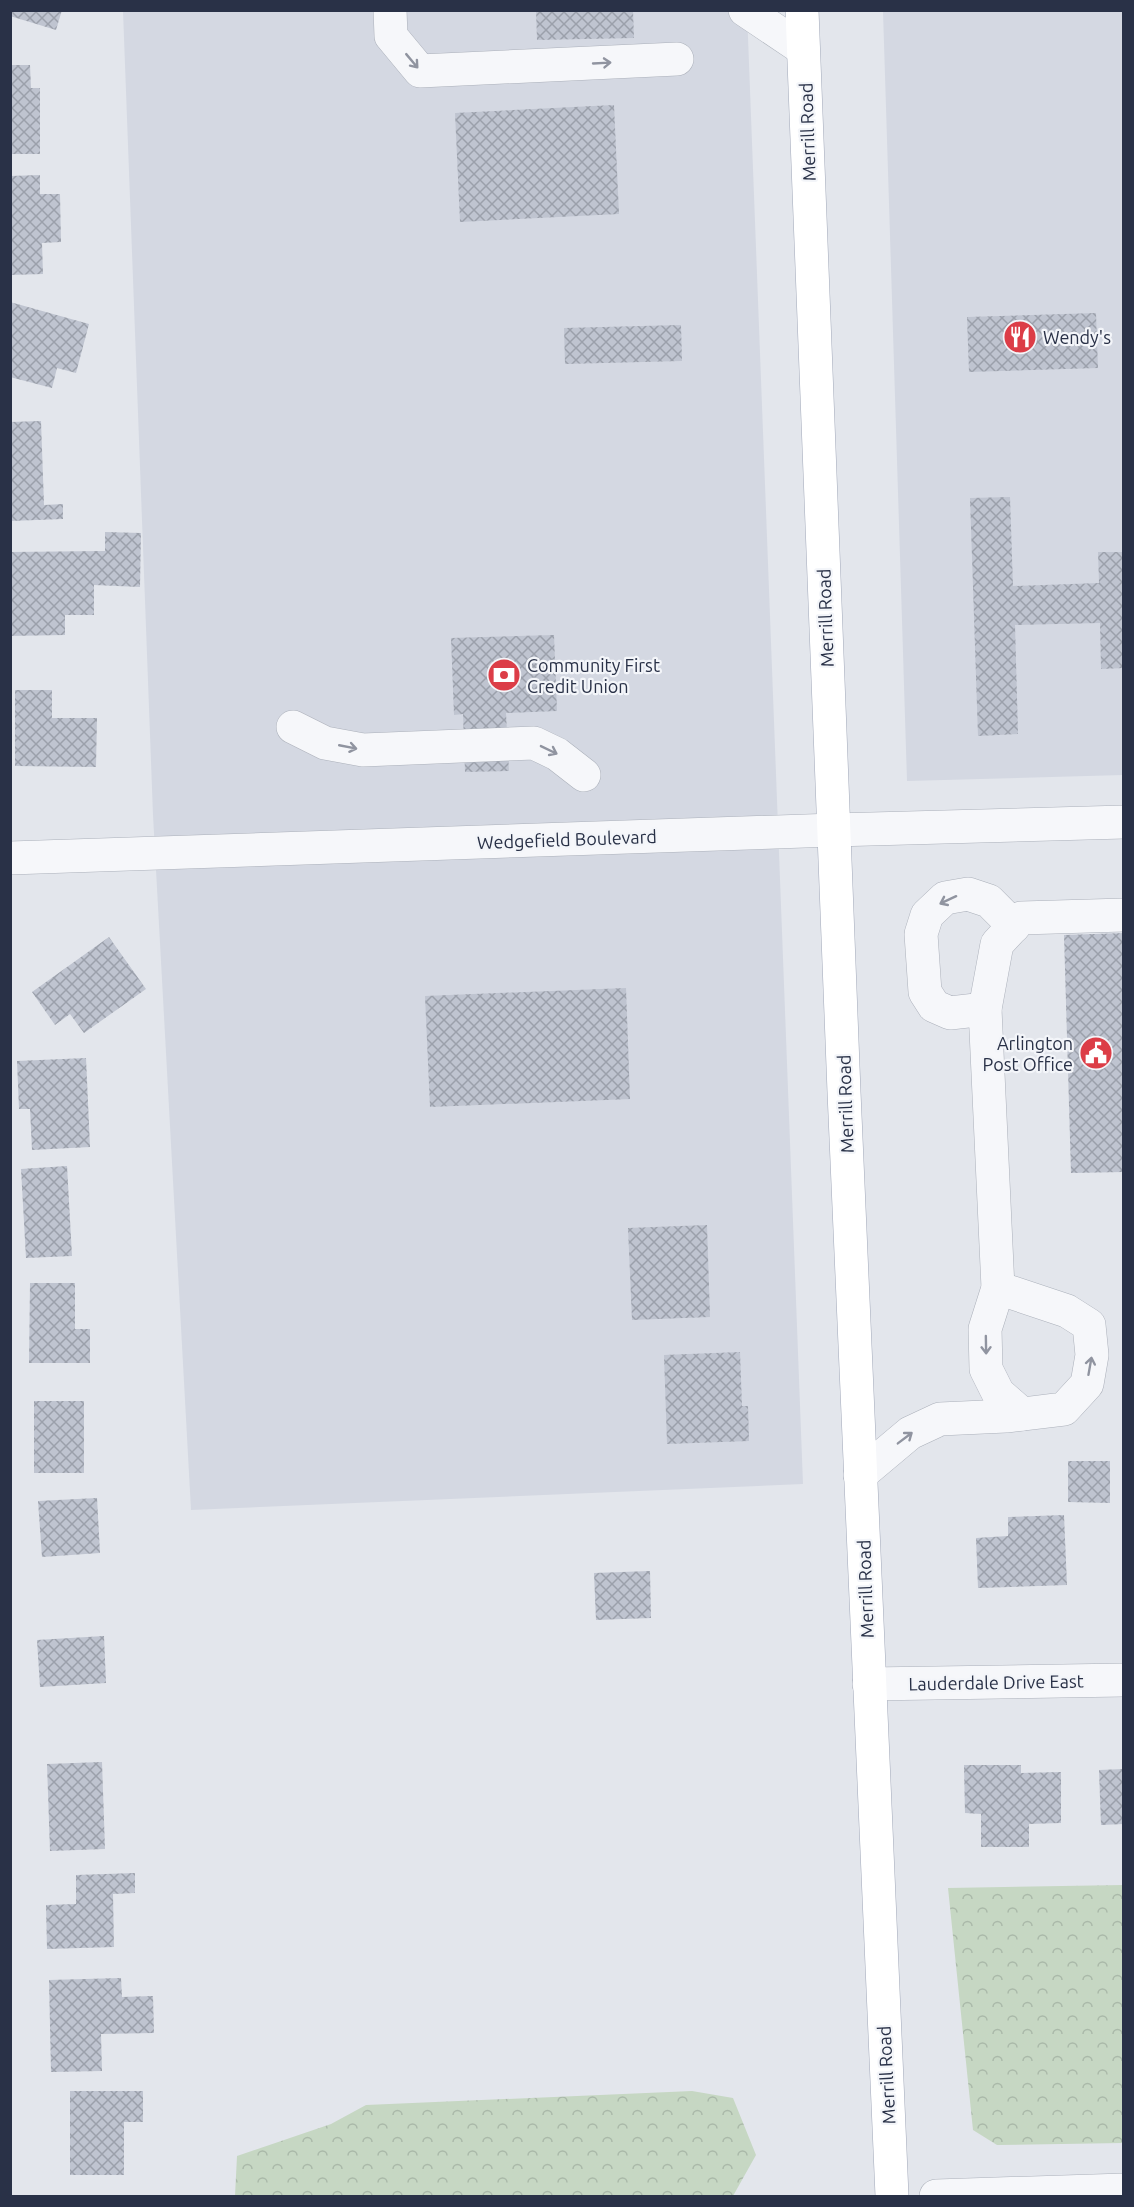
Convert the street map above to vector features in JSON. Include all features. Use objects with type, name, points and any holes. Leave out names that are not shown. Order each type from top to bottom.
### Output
[{"type":"main road","name":"Merrill Road","points":[[801,10],[892,2196]]},
{"type":"street","points":[[390,10],[391,36],[420,71],[677,59]]},
{"type":"street","points":[[745,10],[803,49]]},
{"type":"street","points":[[293,727],[325,743],[363,750],[534,743],[557,754],[584,775]]},
{"type":"street","name":"Wedgefield Boulevard","points":[[10,858],[1124,822]]},
{"type":"street","points":[[985,1009],[950,1013],[934,1006],[925,992],[921,934],[927,915],[945,898],[968,894],[989,901],[1014,926]]},
{"type":"street","points":[[1022,1414],[998,1393],[986,1369],[985,1329],[998,1288],[985,1009],[997,944],[1021,918],[1124,915]]},
{"type":"street","points":[[861,1475],[910,1433],[940,1419],[1064,1409],[1087,1384],[1092,1356],[1089,1325],[1067,1311],[998,1288]]},
{"type":"street","name":"Lauderdale Drive East","points":[[869,1684],[1124,1680]]},
{"type":"street","points":[[936,2196],[1124,2190]]},
{"type":"shaded area","points":[[123,11],[747,11],[803,1484],[191,1510],[153,815]]},
{"type":"shaded area","points":[[883,11],[1123,11],[1123,775],[907,781]]},
{"type":"green space","points":[[1123,1885],[1123,2143],[997,2145],[973,2130],[948,1888]]},
{"type":"green space","points":[[692,2091],[733,2098],[756,2155],[733,2196],[235,2196],[237,2156],[331,2124],[366,2105]]},
{"type":"building","points":[[10,10],[62,10],[56,30],[10,16]]},
{"type":"building","points":[[536,10],[633,10],[634,38],[537,40]]},
{"type":"building","points":[[10,65],[30,65],[31,88],[40,88],[40,154],[10,154]]},
{"type":"building","points":[[614,105],[619,214],[460,222],[455,113]]},
{"type":"building","points":[[40,175],[40,194],[60,194],[61,242],[42,243],[43,274],[10,275],[10,176]]},
{"type":"building","points":[[10,302],[89,324],[76,373],[57,368],[52,388],[10,377]]},
{"type":"building","points":[[1096,313],[1098,368],[969,372],[967,317]]},
{"type":"building","points":[[681,325],[682,361],[565,364],[564,328]]},
{"type":"building","points":[[41,421],[44,505],[63,504],[63,519],[10,521],[10,422]]},
{"type":"building","points":[[1010,497],[1013,586],[1099,583],[1098,552],[1124,552],[1124,668],[1101,669],[1100,623],[1015,625],[1018,734],[978,736],[970,498]]},
{"type":"building","points":[[105,532],[141,533],[140,587],[94,585],[94,615],[65,615],[65,635],[10,636],[10,552],[105,551]]},
{"type":"building","name":"Community First Credit Union","points":[[554,635],[557,711],[506,713],[509,771],[465,772],[463,714],[454,715],[451,638]]},
{"type":"building","points":[[15,690],[52,690],[52,718],[97,718],[96,767],[15,766]]},
{"type":"building","name":"Arlington Post Office","points":[[1124,933],[1124,1172],[1071,1173],[1064,935]]},
{"type":"building","points":[[109,937],[146,989],[84,1033],[70,1014],[55,1025],[32,992]]},
{"type":"building","points":[[626,988],[630,1099],[430,1107],[425,996]]},
{"type":"building","points":[[86,1058],[90,1147],[32,1150],[30,1109],[19,1109],[17,1061]]},
{"type":"building","points":[[67,1166],[72,1256],[26,1258],[21,1169]]},
{"type":"building","points":[[707,1225],[710,1317],[632,1320],[628,1228]]},
{"type":"building","points":[[30,1283],[75,1283],[75,1329],[90,1329],[90,1363],[29,1363]]},
{"type":"building","points":[[740,1352],[742,1406],[748,1406],[749,1441],[667,1444],[664,1355]]},
{"type":"building","points":[[34,1401],[84,1401],[84,1473],[34,1473]]},
{"type":"building","points":[[1068,1461],[1110,1461],[1110,1503],[1068,1502]]},
{"type":"building","points":[[97,1498],[100,1553],[42,1557],[38,1501]]},
{"type":"building","points":[[1064,1515],[1067,1585],[978,1588],[976,1538],[1008,1536],[1008,1517]]},
{"type":"building","points":[[650,1571],[651,1618],[596,1620],[594,1573]]},
{"type":"building","points":[[104,1636],[106,1683],[40,1687],[37,1640]]},
{"type":"building","points":[[102,1762],[105,1849],[50,1851],[47,1764]]},
{"type":"building","points":[[964,1765],[1021,1765],[1021,1773],[1061,1772],[1061,1823],[1029,1824],[1029,1847],[981,1847],[981,1814],[965,1813]]},
{"type":"building","points":[[1124,1769],[1124,1824],[1101,1825],[1099,1770]]},
{"type":"building","points":[[135,1873],[135,1893],[113,1894],[114,1947],[47,1949],[46,1905],[76,1904],[76,1875]]},
{"type":"building","points":[[121,1978],[122,1997],[153,1996],[154,2033],[101,2034],[102,2071],[51,2072],[49,1980]]},
{"type":"building","points":[[70,2091],[143,2091],[143,2122],[124,2122],[124,2175],[70,2175]]},
{"type":"place","name":"Wendy's","points":[[1020,337]]},
{"type":"place","name":"Community First Credit Union","points":[[504,675]]},
{"type":"place","name":"Arlington Post Office","points":[[1096,1053]]}]
